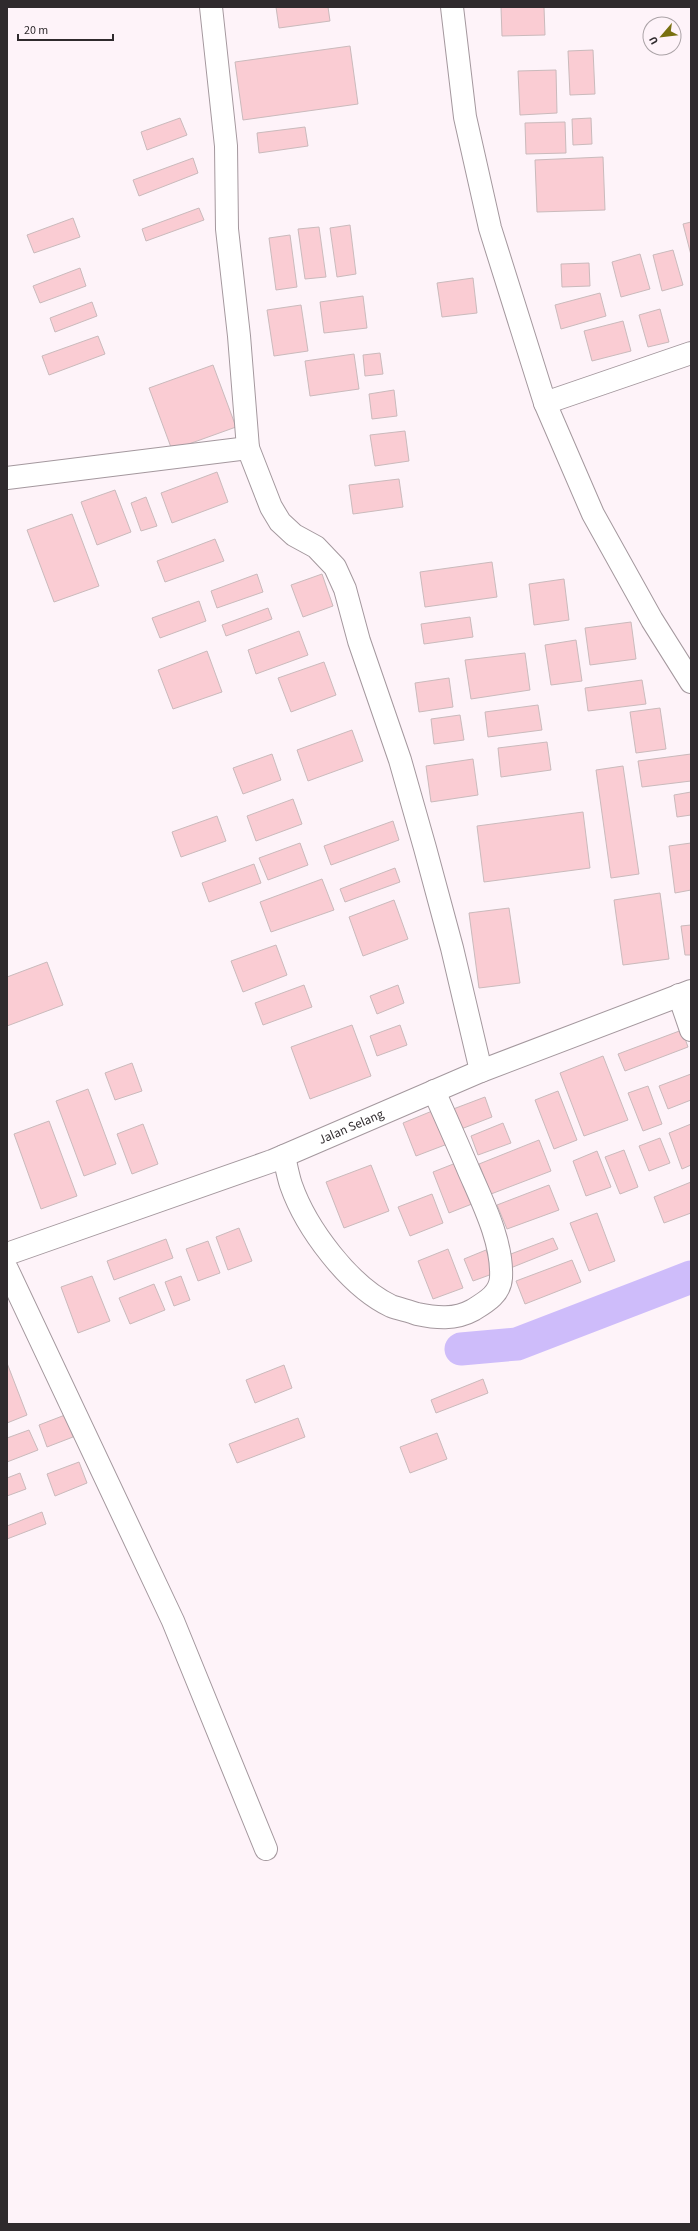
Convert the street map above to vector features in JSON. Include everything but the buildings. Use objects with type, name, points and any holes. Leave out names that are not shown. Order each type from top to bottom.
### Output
[{"type":"street","points":[[211,7],[226,146],[227,229],[239,336],[248,448],[271,507],[280,522],[294,535],[316,547],[335,567],[345,589],[359,641],[400,760],[425,848],[452,948],[481,1071]]},
{"type":"street","points":[[452,7],[465,117],[490,228],[545,403],[593,514],[652,620],[691,682]]},
{"type":"street","points":[[545,403],[691,353]]},
{"type":"street","points":[[7,478],[248,448]]},
{"type":"street","points":[[685,993],[691,1030]]},
{"type":"street","name":"Jalan Selang","points":[[7,1254],[141,1206],[217,1182],[278,1158],[481,1071],[685,993]]},
{"type":"street","points":[[278,1158],[302,1209],[325,1246],[367,1290],[392,1306],[435,1318],[453,1317],[468,1312],[488,1301],[495,1294],[501,1279],[501,1270],[495,1235],[434,1091]]},
{"type":"street","points":[[7,1269],[173,1621],[266,1849]]},
{"type":"waterway","points":[[461,1349],[517,1344],[691,1277]]}]
